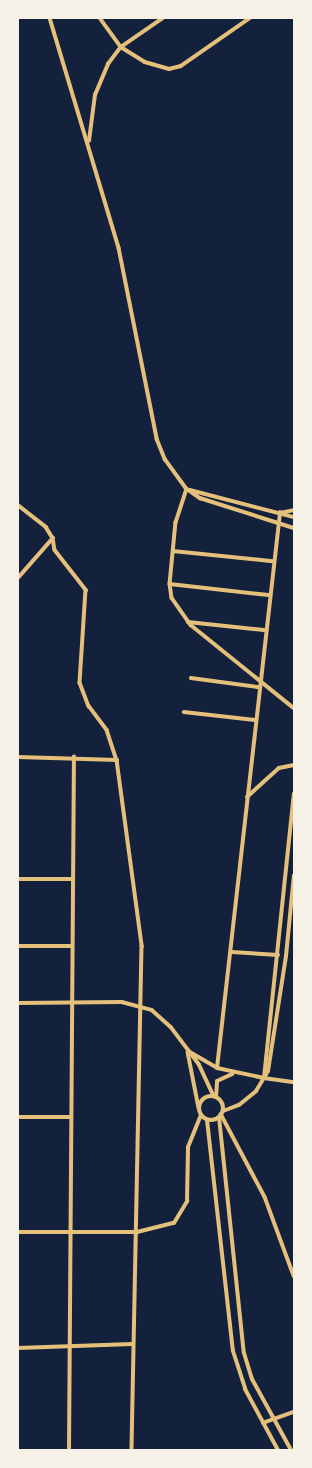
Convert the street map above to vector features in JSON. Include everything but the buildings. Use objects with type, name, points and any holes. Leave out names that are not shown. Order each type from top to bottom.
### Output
[{"type":"street","points":[[50,18],[89,144],[122,260],[157,439],[170,468],[187,489],[209,502],[294,528]]},
{"type":"street","points":[[100,18],[121,47],[151,65],[173,69],[250,18]]},
{"type":"street","points":[[89,144],[98,84],[121,47],[163,18]]},
{"type":"street","points":[[187,489],[294,517]]},
{"type":"street","points":[[187,489],[178,510],[170,584],[172,598],[188,622],[259,682],[294,708]]},
{"type":"street","points":[[18,505],[53,538],[55,550],[86,590],[80,683],[89,706],[107,730],[117,760],[142,946],[137,1232],[132,1344],[132,1450]]},
{"type":"street","points":[[280,513],[294,510]]},
{"type":"street","points":[[217,1068],[232,952],[264,630],[277,522],[280,513]]},
{"type":"street","points":[[18,578],[53,538]]},
{"type":"street","points":[[173,551],[272,561]]},
{"type":"street","points":[[170,584],[268,595]]},
{"type":"street","points":[[188,622],[264,630]]},
{"type":"street","points":[[191,678],[258,686]]},
{"type":"street","points":[[184,712],[255,720]]},
{"type":"street","points":[[18,756],[74,757],[117,760]]},
{"type":"street","points":[[68,1450],[74,757]]},
{"type":"street","points":[[247,797],[279,768],[294,765]]},
{"type":"street","points":[[264,1078],[294,794]]},
{"type":"street","points":[[208,1120],[239,1104],[256,1091],[264,1078],[286,956],[294,875]]},
{"type":"street","points":[[18,879],[72,879]]},
{"type":"street","points":[[18,946],[72,946]]},
{"type":"street","points":[[232,952],[278,955]]},
{"type":"street","points":[[18,1003],[140,1005],[163,1017],[204,1072],[221,1114],[265,1197],[294,1276]]},
{"type":"street","points":[[188,1051],[217,1068],[236,1073],[294,1082]]},
{"type":"street","points":[[188,1051],[201,1115],[208,1120],[233,1352],[246,1389],[278,1450]]},
{"type":"street","points":[[215,1097],[217,1081],[236,1073]]},
{"type":"street","points":[[199,1108],[204,1099],[215,1097]]},
{"type":"street","points":[[221,1114],[244,1353],[252,1379],[291,1450]]},
{"type":"street","points":[[18,1232],[137,1232],[164,1228],[180,1216],[188,1194],[190,1136],[201,1115]]},
{"type":"street","points":[[18,1117],[70,1117]]},
{"type":"street","points":[[18,1348],[132,1344]]},
{"type":"street","points":[[263,1423],[294,1412]]}]
